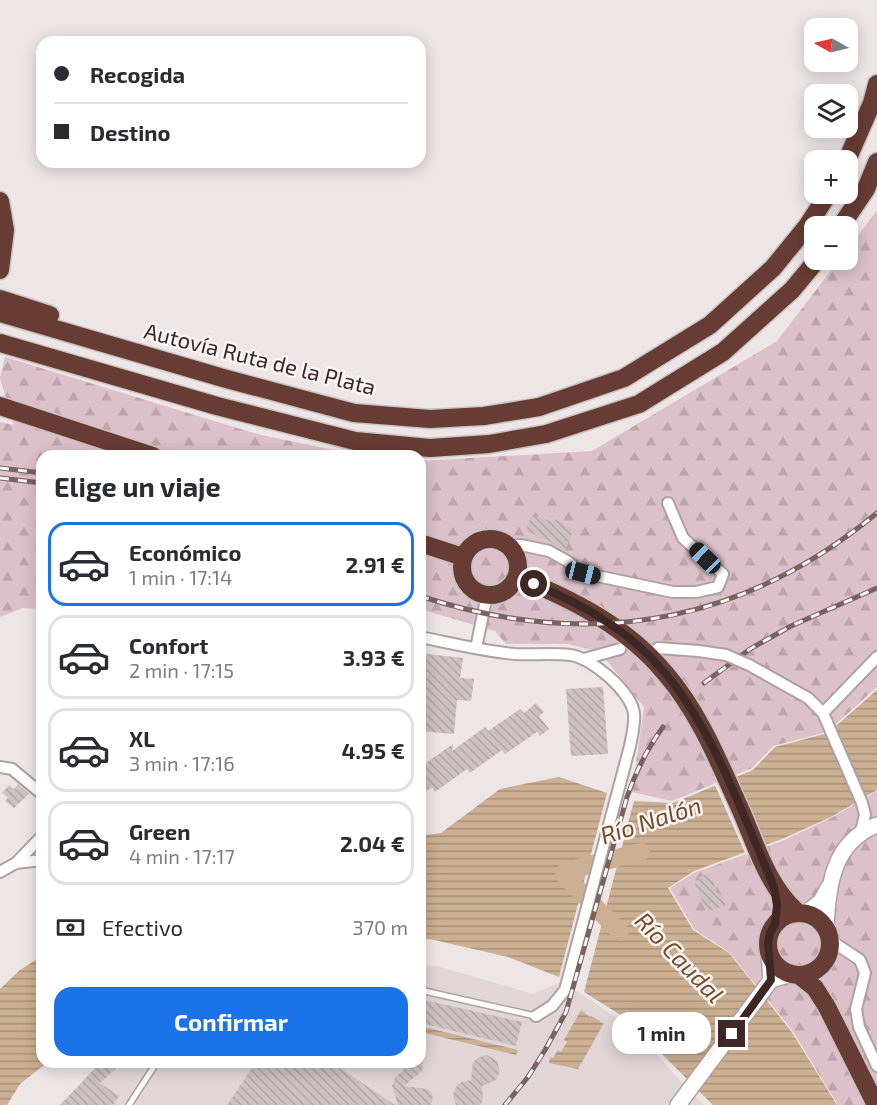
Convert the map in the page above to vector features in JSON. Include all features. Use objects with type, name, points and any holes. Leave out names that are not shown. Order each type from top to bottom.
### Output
[{"type":"highway","points":[[851,150],[872,103],[877,84]]},
{"type":"highway","points":[[848,216],[866,189],[877,162]]},
{"type":"highway","points":[[0,201],[5,230],[0,270]]},
{"type":"highway","name":"Autovía Ruta de la Plata","points":[[3,307],[223,378],[354,413],[430,419],[484,416],[539,406],[624,378],[710,325],[773,268],[808,225],[822,204]]},
{"type":"highway","points":[[1,343],[217,406],[356,441],[430,448],[489,444],[546,434],[639,404],[723,352],[792,290],[809,270]]},
{"type":"highway","points":[[0,398],[24,413]]},
{"type":"highway","points":[[0,406],[135,450]]},
{"type":"highway","points":[[488,539],[499,540],[508,546],[515,555],[518,566],[517,577],[508,590],[494,596],[479,594],[467,585],[462,572],[463,558],[469,548],[477,542],[488,539]]},
{"type":"highway","points":[[426,545],[463,558]]},
{"type":"highway","points":[[517,577],[552,591],[593,613],[637,644],[666,673],[691,709],[716,754],[772,882],[777,905],[775,924]]},
{"type":"highway","points":[[772,882],[801,913]]},
{"type":"highway","points":[[795,975],[808,974],[823,965],[828,957],[828,933],[814,916],[801,913],[782,917],[775,924],[770,933],[769,953],[777,966],[815,988],[827,1007],[876,1105]]},
{"type":"highway","points":[[823,965],[827,1007]]},
{"type":"street","points":[[508,546],[521,545],[549,551],[583,573],[673,592],[696,592],[718,587],[723,574],[683,538],[668,503]]},
{"type":"street","points":[[476,648],[487,595]]},
{"type":"street","points":[[426,638],[517,654],[571,655],[584,659],[621,688],[631,702],[634,715],[630,746],[565,990],[552,1006],[536,1016]]},
{"type":"street","points":[[658,648],[726,655],[749,664],[808,698],[823,713],[865,815],[861,831],[844,851],[821,901],[801,913]]},
{"type":"street","points":[[584,659],[620,649]]},
{"type":"street","points":[[823,713],[877,657]]},
{"type":"street","points":[[0,767],[12,769],[36,789]]},
{"type":"street","points":[[861,831],[877,825]]},
{"type":"street","points":[[0,872],[16,863],[36,842]]},
{"type":"street","points":[[16,863],[36,861]]},
{"type":"street","points":[[830,883],[828,933],[860,960],[865,973],[856,1009],[859,1027],[877,1066]]},
{"type":"street","points":[[678,1105],[771,980],[769,953]]},
{"type":"street","points":[[771,980],[795,975]]},
{"type":"lane","points":[[426,991],[536,1016]]},
{"type":"lane","points":[[129,1105],[153,1068]]},
{"type":"shaded area","points":[[426,965],[437,966],[533,994],[556,984],[579,992],[634,1030],[703,1105],[60,1105],[99,1068],[426,1068]]},
{"type":"green space","points":[[877,210],[877,687],[827,732],[773,746],[752,768],[672,801],[632,792],[644,707],[600,652],[568,644],[506,644],[495,631],[426,611],[426,461],[592,451],[777,341],[831,270],[858,270],[858,236]]},
{"type":"green space","points":[[5,357],[257,434],[333,450],[36,450],[36,609],[23,608],[0,617],[0,422],[14,425],[0,378]]},
{"type":"green space","points":[[877,791],[877,1105],[838,1105],[792,1030],[729,952],[694,929],[670,888],[694,873],[782,841],[831,818]]},
{"type":"water","points":[[877,690],[877,790],[831,817],[782,839],[694,871],[668,888],[693,930],[729,953],[791,1031],[837,1105],[713,1105],[627,1019],[584,992],[634,801],[673,803],[753,770],[775,747],[828,733]]},
{"type":"water","points":[[559,777],[607,793],[559,977],[508,957],[426,939],[426,835],[441,833],[500,789]]},
{"type":"water","points":[[36,960],[36,1068],[40,1068],[20,1084],[7,1105],[0,1105],[0,989],[20,970]]},
{"type":"water","points":[[581,1010],[604,1023],[578,1069],[549,1063],[550,1057],[553,1058],[558,1050],[561,1052],[567,1042],[564,1040]]},
{"type":"water","points":[[426,1027],[518,1050],[516,1055],[426,1033]]},
{"type":"pier","points":[[735,774],[768,848],[746,855],[714,783]]},
{"type":"building","points":[[531,515],[554,522],[556,519],[573,530],[565,551],[548,540],[526,531]]},
{"type":"building","points":[[426,653],[463,658],[460,678],[474,679],[471,701],[457,700],[454,734],[426,732]]},
{"type":"building","points":[[603,687],[608,754],[571,756],[566,689]]},
{"type":"building","points":[[536,703],[544,712],[539,716],[549,729],[540,736],[537,732],[505,754],[502,750],[470,773],[467,769],[435,792],[432,787],[426,792],[426,763],[453,744],[452,751],[485,727],[488,731],[520,709],[524,713]]},
{"type":"building","points":[[18,784],[29,794],[14,808],[5,801],[8,798],[2,793],[9,785],[14,789]]},
{"type":"building","points":[[710,873],[717,893],[722,895],[726,905],[707,912],[695,884],[699,883],[697,878]]},
{"type":"building","points":[[426,1000],[522,1022],[516,1046],[426,1024]]},
{"type":"building","points":[[487,1055],[497,1061],[500,1072],[496,1080],[482,1086],[481,1105],[456,1105],[453,1095],[455,1088],[461,1082],[471,1080],[473,1062]]},
{"type":"building","points":[[95,1068],[116,1068],[100,1083],[119,1096],[113,1105],[60,1105]]},
{"type":"building","points":[[252,1068],[340,1068],[395,1105],[227,1105]]},
{"type":"building","points":[[402,1068],[422,1068],[422,1071],[404,1086],[428,1089],[433,1096],[431,1105],[398,1105],[392,1086],[395,1078],[404,1069]]},
{"type":"waterway","name":"Río Nalón","points":[[566,871],[641,852]]},
{"type":"waterway","name":"Río Caudal","points":[[564,875],[620,932]]},
{"type":"railway","points":[[0,468],[36,472]]},
{"type":"railway","points":[[0,478],[36,482]]},
{"type":"railway","points":[[426,598],[482,613],[543,622],[602,624],[660,618],[716,603],[771,581],[825,551],[877,513]]},
{"type":"railway","points":[[704,683],[750,649],[791,626],[877,588]]},
{"type":"railway","points":[[505,1105],[528,1077],[566,1012],[627,797],[642,760],[663,727]]},
{"type":"route","points":[[534,584],[552,591],[607,621],[637,644],[666,673],[691,709],[716,754],[774,887],[777,905],[775,924],[768,943],[771,980],[732,1034]]}]
